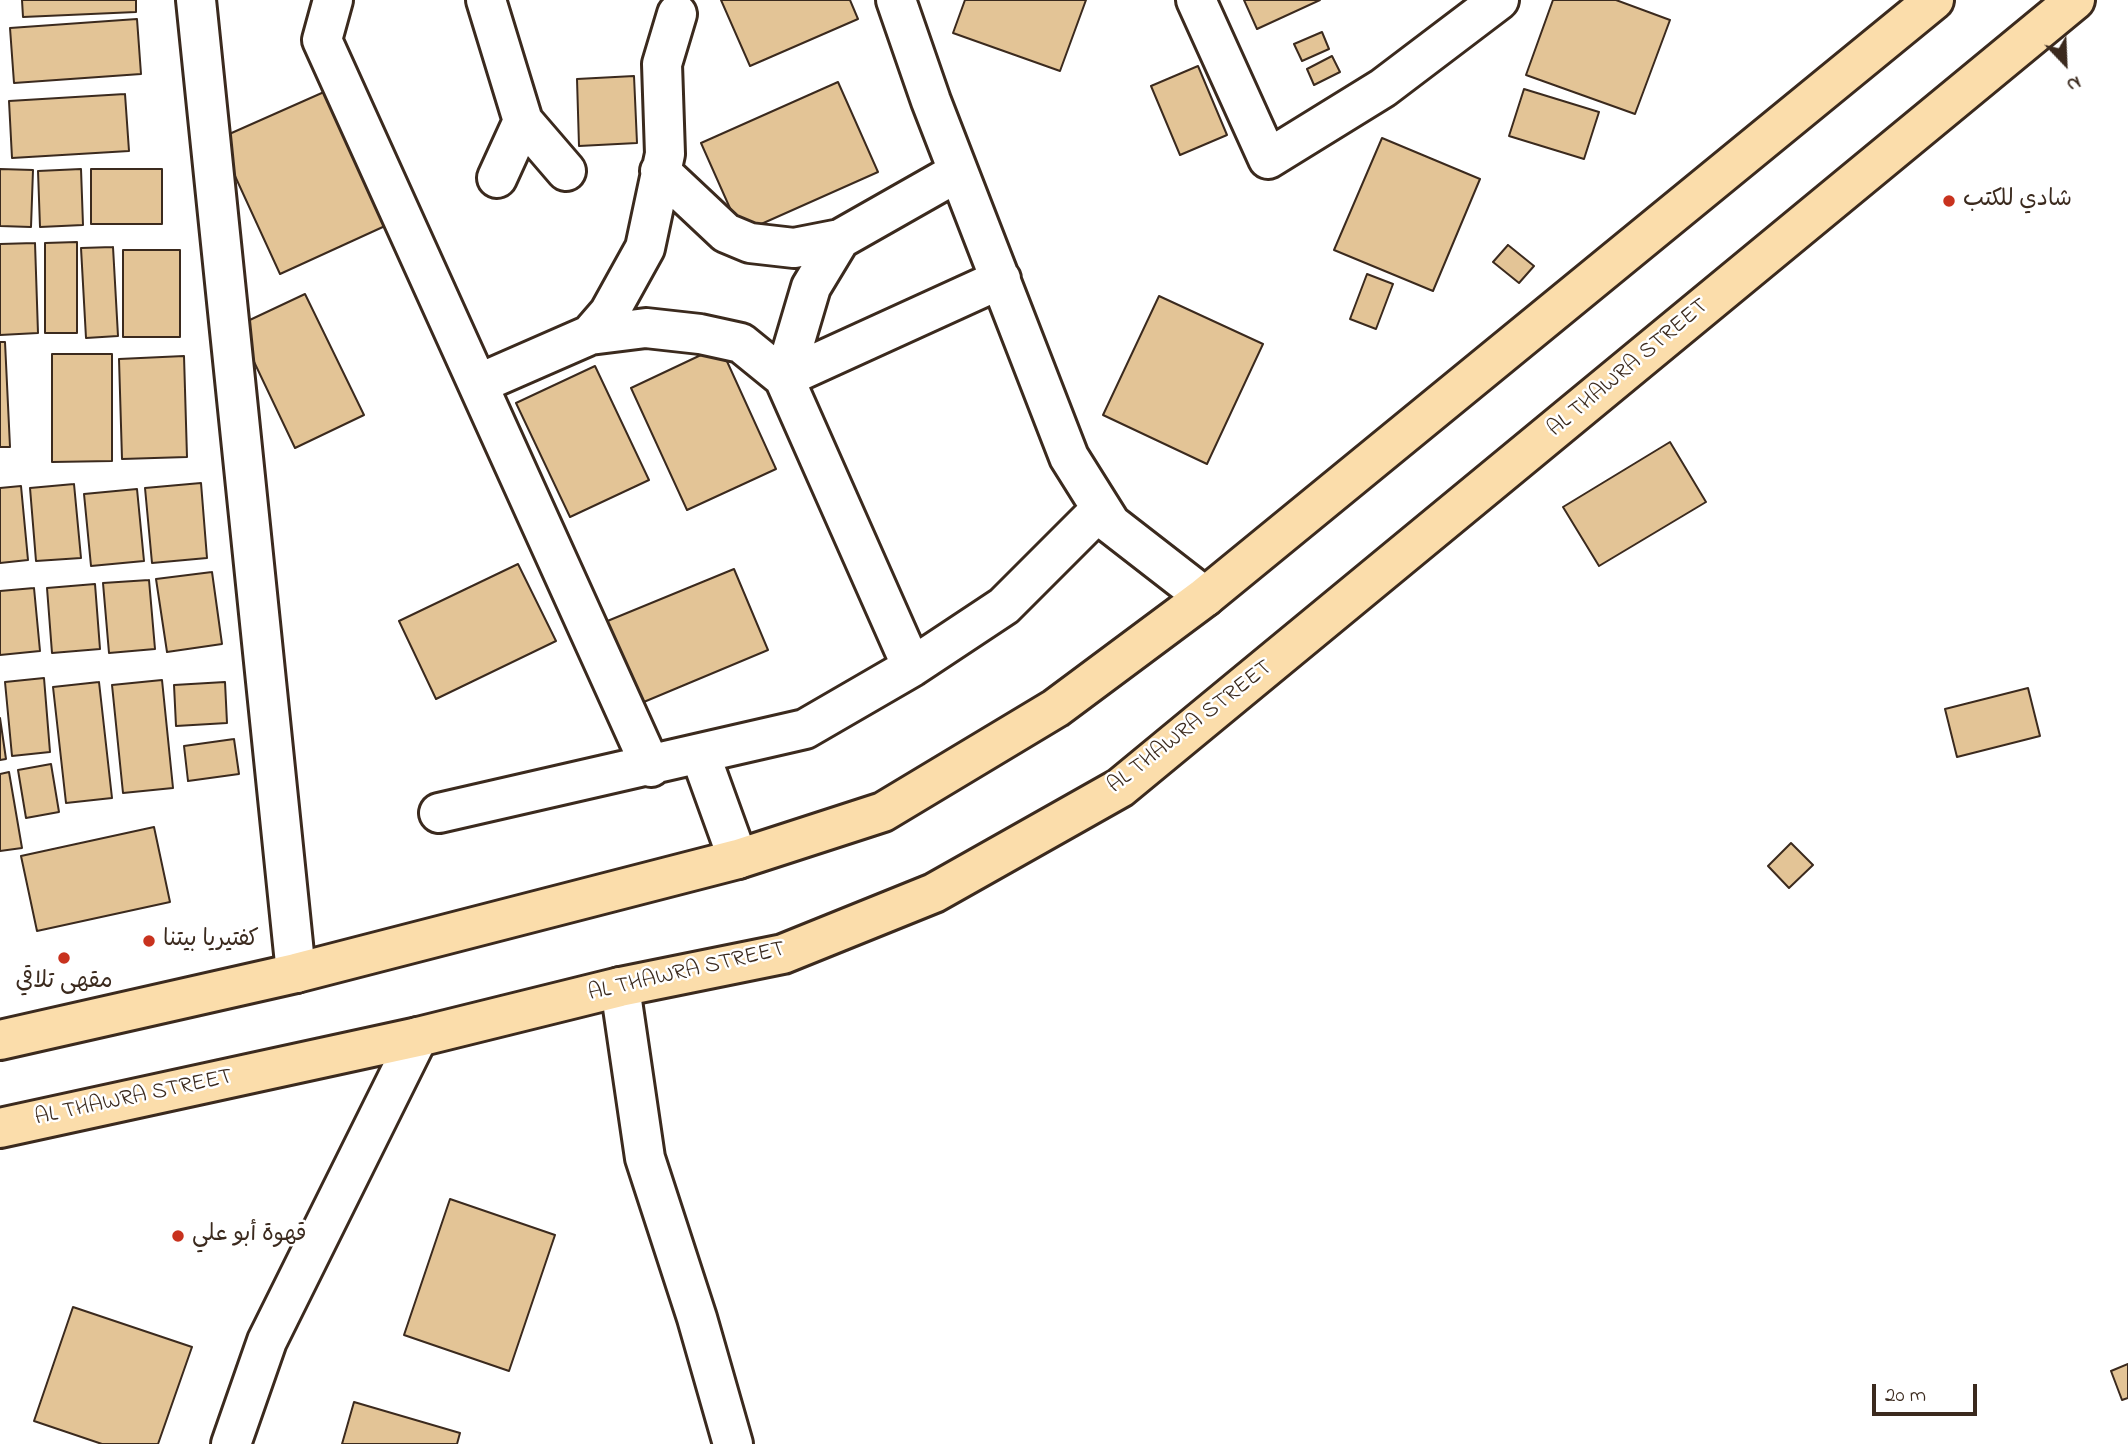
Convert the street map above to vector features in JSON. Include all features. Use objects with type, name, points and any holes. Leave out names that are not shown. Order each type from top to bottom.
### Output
[{"type":"main road","points":[[0,1040],[296,972],[738,859],[883,812],[1056,708],[1205,597],[1934,0]]},
{"type":"main road","name":"AL THAWRA STREET","points":[[0,1128],[418,1037],[620,987],[783,954],[934,893],[1120,788],[2075,0]]},
{"type":"street","points":[[196,0],[296,972]]},
{"type":"street","points":[[332,0],[322,40],[652,766]]},
{"type":"street","points":[[486,0],[523,121],[566,171]]},
{"type":"street","points":[[897,0],[958,172],[1069,457],[1111,524],[1205,597]]},
{"type":"street","points":[[1196,0],[1268,159],[1382,88],[1499,0]]},
{"type":"street","points":[[590,335],[610,313],[645,247],[665,154],[663,64],[677,14]]},
{"type":"street","points":[[497,178],[523,121]]},
{"type":"street","points":[[660,171],[726,233],[750,243],[794,248],[839,239],[958,172]]},
{"type":"street","points":[[784,378],[811,287],[839,239]]},
{"type":"street","points":[[784,378],[1001,279]]},
{"type":"street","points":[[478,384],[590,335],[646,328],[700,334],[741,343],[784,378],[912,667]]},
{"type":"street","points":[[439,813],[805,729],[912,667],[1004,606],[1101,509]]},
{"type":"street","points":[[699,754],[738,859]]},
{"type":"street","points":[[620,987],[645,1158],[697,1318],[733,1444]]},
{"type":"street","points":[[230,1444],[267,1341],[418,1037]]},
{"type":"building","points":[[22,0],[136,0],[136,12],[23,17]]},
{"type":"building","points":[[721,0],[850,0],[858,19],[750,66]]},
{"type":"building","points":[[965,0],[1086,0],[1060,71],[953,33]]},
{"type":"building","points":[[1244,0],[1320,0],[1257,29]]},
{"type":"building","points":[[1553,0],[1616,0],[1670,20],[1635,114],[1526,75]]},
{"type":"building","points":[[137,19],[141,74],[14,83],[10,28]]},
{"type":"building","points":[[1322,32],[1329,49],[1302,61],[1294,44]]},
{"type":"building","points":[[1332,56],[1340,72],[1314,85],[1307,69]]},
{"type":"building","points":[[1198,66],[1227,135],[1180,155],[1151,86]]},
{"type":"building","points":[[634,76],[637,143],[579,146],[577,79]]},
{"type":"building","points":[[838,82],[878,172],[741,233],[701,143]]},
{"type":"building","points":[[1524,89],[1599,112],[1584,159],[1509,136]]},
{"type":"building","points":[[324,92],[385,226],[280,274],[218,139]]},
{"type":"building","points":[[125,94],[129,151],[12,158],[9,101]]},
{"type":"building","points":[[1382,138],[1480,179],[1433,291],[1334,250]]},
{"type":"building","points":[[0,169],[33,170],[31,227],[0,226]]},
{"type":"building","points":[[81,169],[83,225],[40,227],[38,171]]},
{"type":"building","points":[[91,169],[162,169],[162,224],[91,224]]},
{"type":"building","points":[[77,242],[77,333],[45,333],[45,243]]},
{"type":"building","points":[[35,243],[38,333],[0,335],[0,244]]},
{"type":"building","points":[[1508,245],[1534,266],[1519,283],[1493,262]]},
{"type":"building","points":[[113,247],[118,336],[86,338],[81,248]]},
{"type":"building","points":[[123,250],[180,250],[180,337],[123,337]]},
{"type":"building","points":[[1367,274],[1393,284],[1376,329],[1350,319]]},
{"type":"building","points":[[305,294],[364,415],[295,448],[237,326]]},
{"type":"building","points":[[1159,296],[1263,344],[1207,464],[1103,415]]},
{"type":"building","points":[[0,342],[5,342],[10,447],[0,447]]},
{"type":"building","points":[[720,346],[776,469],[687,510],[631,388]]},
{"type":"building","points":[[52,354],[112,354],[112,461],[52,462]]},
{"type":"building","points":[[184,356],[187,457],[122,459],[119,359]]},
{"type":"building","points":[[595,366],[649,480],[570,517],[516,403]]},
{"type":"building","points":[[1670,442],[1706,502],[1599,566],[1563,507]]},
{"type":"building","points":[[201,483],[207,558],[152,563],[145,488]]},
{"type":"building","points":[[74,484],[81,558],[36,561],[30,488]]},
{"type":"building","points":[[21,486],[28,560],[0,563],[0,488]]},
{"type":"building","points":[[137,489],[144,561],[91,566],[84,494]]},
{"type":"building","points":[[518,564],[556,641],[436,699],[399,621]]},
{"type":"building","points":[[734,569],[768,650],[639,704],[605,622]]},
{"type":"building","points":[[212,572],[222,644],[167,652],[156,579]]},
{"type":"building","points":[[149,580],[155,649],[109,653],[103,583]]},
{"type":"building","points":[[95,584],[100,649],[52,653],[47,588]]},
{"type":"building","points":[[34,588],[40,651],[0,655],[0,591]]},
{"type":"building","points":[[44,678],[50,752],[12,756],[5,682]]},
{"type":"building","points":[[162,680],[173,788],[123,793],[112,685]]},
{"type":"building","points":[[99,682],[112,798],[66,803],[53,687]]},
{"type":"building","points":[[225,682],[227,723],[176,726],[174,685]]},
{"type":"building","points":[[2028,688],[2040,736],[1957,757],[1945,709]]},
{"type":"building","points":[[0,718],[6,759],[0,760]]},
{"type":"building","points":[[234,739],[239,774],[188,781],[184,746]]},
{"type":"building","points":[[51,764],[59,812],[26,818],[18,770]]},
{"type":"building","points":[[9,772],[22,848],[0,851],[0,774]]},
{"type":"building","points":[[154,827],[170,902],[37,931],[21,856]]},
{"type":"building","points":[[1791,843],[1813,865],[1789,888],[1768,866]]},
{"type":"building","points":[[450,1199],[555,1235],[509,1371],[404,1335]]},
{"type":"building","points":[[73,1307],[192,1347],[158,1444],[102,1444],[34,1421]]},
{"type":"building","points":[[2128,1364],[2128,1398],[2122,1400],[2111,1371]]},
{"type":"building","points":[[354,1402],[460,1433],[457,1444],[342,1444]]},
{"type":"place","name":"شادي للكتب","points":[[1949,201]]},
{"type":"place","name":"كفتيريا بيتنا","points":[[149,941]]},
{"type":"place","name":"مقهى تلاقي","points":[[64,958]]},
{"type":"place","name":"قهوة أبو علي","points":[[178,1236]]}]
